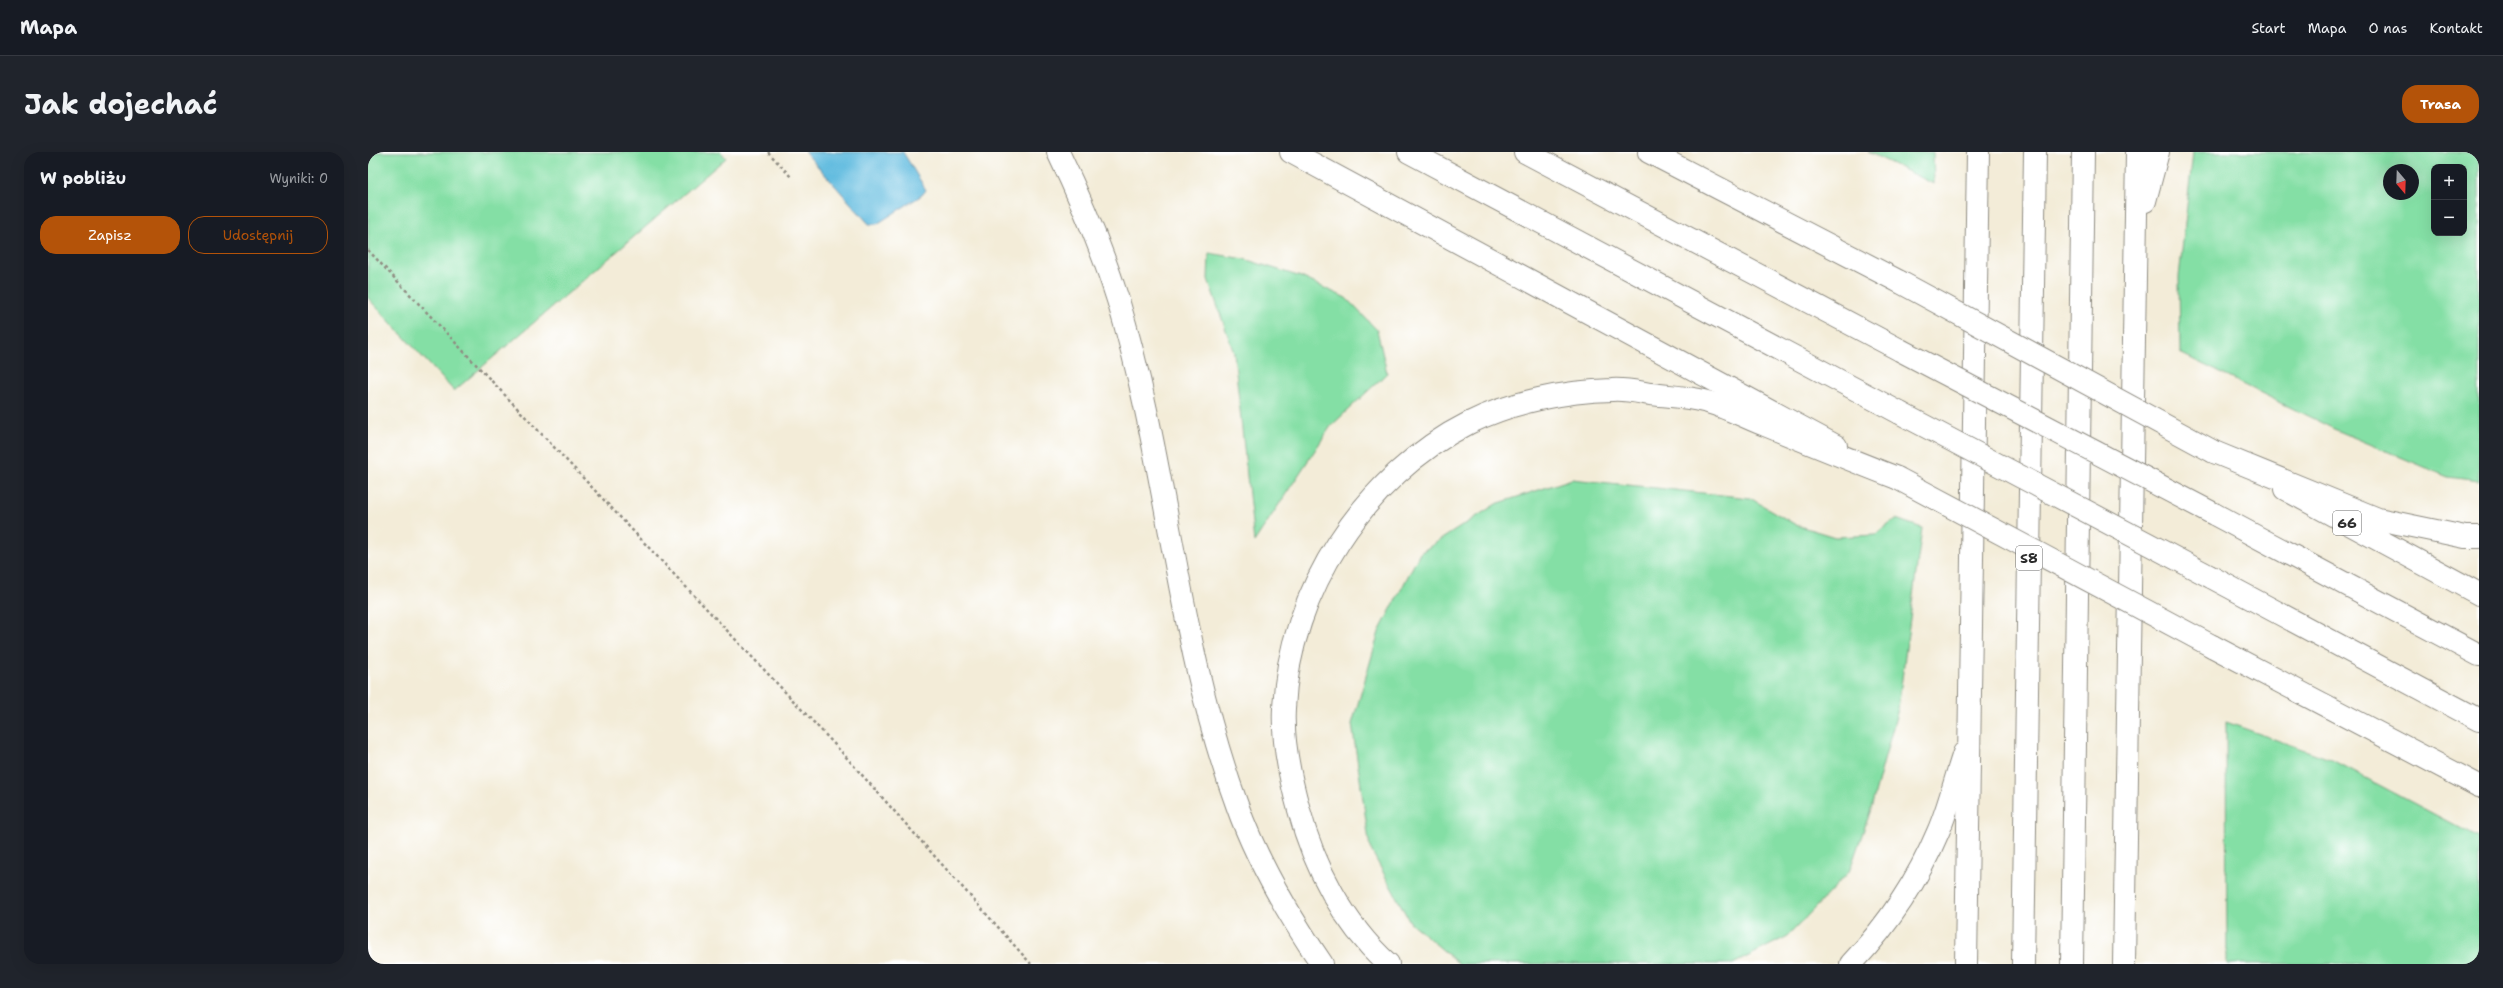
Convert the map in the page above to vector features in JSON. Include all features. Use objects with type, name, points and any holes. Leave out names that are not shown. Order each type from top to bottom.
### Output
[{"type":"main road","points":[[1058,152],[1101,250],[1118,302],[1145,407],[1199,677],[1237,805],[1260,860],[1285,907],[1322,964]]},
{"type":"main road","points":[[1291,152],[1897,478],[2479,786]]},
{"type":"main road","points":[[1409,152],[2479,720]]},
{"type":"main road","points":[[1525,152],[2479,655]]},
{"type":"main road","points":[[1648,152],[1900,282],[2214,452],[2378,519],[2465,537],[2479,537]]},
{"type":"main road","points":[[1966,964],[1971,731],[1978,152]]},
{"type":"main road","name":"S8","points":[[2023,964],[2035,152]]},
{"type":"main road","points":[[2072,964],[2083,152]]},
{"type":"main road","points":[[2124,964],[2137,152]]},
{"type":"main road","points":[[2136,235],[2158,152]]},
{"type":"main road","points":[[1388,964],[1374,951],[1345,914],[1320,871],[1306,835],[1287,753],[1284,708],[1292,657],[1313,588],[1333,549],[1361,512],[1394,476],[1426,450],[1470,422],[1516,405],[1569,394],[1615,389],[1705,401],[1897,478]]},
{"type":"main road","name":"66","points":[[2214,452],[2479,594]]},
{"type":"main road","points":[[1851,964],[1873,940],[1907,892],[1938,832],[1971,731]]},
{"type":"path","points":[[768,152],[792,178]]},
{"type":"path","points":[[368,250],[837,747],[1031,964]]},
{"type":"green space","points":[[368,152],[721,152],[726,158],[454,391],[368,298]]},
{"type":"green space","points":[[1868,152],[1933,152],[1934,184]]},
{"type":"green space","points":[[2193,152],[2479,152],[2479,481],[2448,477],[2334,429],[2180,353],[2179,277]]},
{"type":"green space","points":[[1209,253],[1244,259],[1301,277],[1346,298],[1377,330],[1387,373],[1331,426],[1254,542],[1234,353],[1208,279]]},
{"type":"green space","points":[[1572,479],[1750,498],[1796,525],[1835,537],[1875,535],[1896,519],[1922,528],[1898,709],[1870,812],[1849,872],[1788,936],[1733,964],[1459,964],[1410,922],[1370,848],[1352,724],[1379,632],[1420,553],[1496,504]]},
{"type":"green space","points":[[2226,722],[2330,759],[2479,838],[2479,964],[2227,964]]},
{"type":"water","points":[[805,152],[903,152],[926,190],[922,195],[877,224],[869,224]]}]
